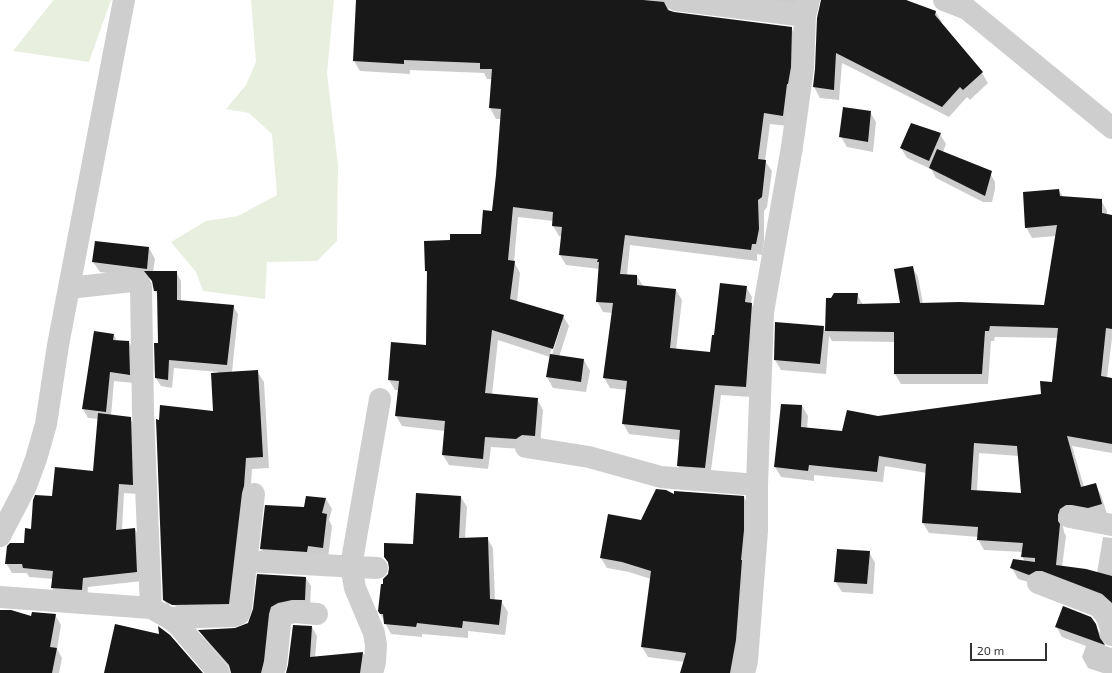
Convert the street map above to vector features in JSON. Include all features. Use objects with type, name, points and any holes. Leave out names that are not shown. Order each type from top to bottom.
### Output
[{"type":"street","points":[[0,536],[23,492],[43,440],[58,345],[124,0]]},
{"type":"street","points":[[676,0],[807,8],[803,68],[792,146],[763,312],[756,485],[757,530],[747,661],[744,673]]},
{"type":"street","points":[[944,0],[967,9],[1112,128]]},
{"type":"street","points":[[69,288],[132,281],[138,282],[141,287],[143,412],[160,613]]},
{"type":"street","points":[[372,673],[375,662],[376,645],[374,633],[355,588],[351,566],[380,398]]},
{"type":"street","points":[[526,447],[589,457],[661,477],[756,485]]},
{"type":"street","points":[[0,597],[160,613],[234,616],[239,614],[247,561],[254,494]]},
{"type":"street","points":[[1070,517],[1108,519]]},
{"type":"street","points":[[247,561],[377,568]]},
{"type":"street","points":[[1038,583],[1098,606],[1105,613],[1112,634]]},
{"type":"street","points":[[273,673],[276,664],[281,615],[295,612],[317,614]]},
{"type":"street","points":[[160,613],[179,626],[219,673]]},
{"type":"green space","points":[[53,0],[111,0],[89,62],[13,51]]},
{"type":"green space","points":[[251,0],[334,0],[327,73],[338,165],[337,241],[317,261],[267,262],[265,299],[203,291],[196,272],[171,242],[206,221],[238,216],[277,195],[272,134],[249,113],[226,109],[246,85],[256,62]]},
{"type":"building","points":[[356,0],[643,0],[664,2],[668,10],[674,12],[792,27],[791,67],[787,84],[783,116],[764,113],[758,159],[766,160],[762,197],[758,200],[759,229],[756,244],[752,244],[751,250],[625,235],[620,274],[637,275],[637,285],[676,289],[670,348],[710,352],[712,335],[714,335],[720,283],[747,286],[745,302],[752,303],[746,387],[715,385],[705,468],[677,466],[680,430],[622,424],[627,381],[603,378],[613,303],[596,302],[598,259],[559,255],[562,227],[552,226],[553,212],[513,207],[508,260],[515,261],[510,299],[564,315],[553,349],[492,330],[485,393],[538,398],[535,436],[522,435],[516,439],[485,437],[483,459],[442,455],[445,421],[395,416],[399,381],[388,380],[391,342],[426,345],[427,271],[425,271],[424,241],[450,240],[450,234],[481,234],[483,210],[492,211],[501,109],[489,108],[492,69],[480,69],[480,63],[404,60],[404,64],[353,61]]},
{"type":"building","points":[[821,0],[906,0],[936,11],[935,15],[983,72],[963,90],[960,87],[942,107],[836,53],[834,90],[813,87],[817,18]]},
{"type":"building","points":[[843,107],[871,111],[868,142],[839,137]]},
{"type":"building","points":[[911,123],[941,133],[929,161],[900,148]]},
{"type":"building","points":[[937,149],[992,171],[985,196],[929,168]]},
{"type":"building","points":[[1059,189],[1060,196],[1102,199],[1102,213],[1112,215],[1112,329],[1106,328],[1101,376],[1112,378],[1112,444],[1067,436],[1081,487],[1096,483],[1102,504],[1088,508],[1066,505],[1060,509],[1058,515],[1058,521],[1060,524],[1056,565],[1086,569],[1112,576],[1112,603],[1102,594],[1042,571],[1036,571],[1029,575],[1010,568],[1013,559],[1035,562],[1035,558],[1021,557],[1023,543],[977,540],[978,527],[922,523],[926,464],[879,456],[877,472],[809,465],[808,471],[774,467],[781,404],[802,405],[801,427],[842,431],[847,410],[878,416],[1041,394],[1040,381],[1052,382],[1058,328],[990,326],[989,331],[985,331],[982,374],[894,374],[894,332],[825,331],[826,298],[831,298],[834,293],[858,293],[857,304],[900,303],[894,269],[913,266],[920,303],[959,302],[1044,305],[1057,225],[1025,228],[1023,192]],"holes":[[[974,443],[1017,446],[1021,493],[971,490]]]},
{"type":"building","points":[[95,241],[149,247],[147,269],[92,262]]},
{"type":"building","points":[[144,271],[177,271],[177,300],[234,305],[227,365],[169,360],[168,380],[155,378],[154,343],[158,343],[157,291],[154,291],[152,281]]},
{"type":"building","points":[[775,322],[824,326],[820,364],[774,360]]},
{"type":"building","points":[[94,331],[114,334],[113,340],[129,341],[130,375],[110,372],[106,412],[82,409]]},
{"type":"building","points":[[550,354],[584,359],[581,382],[546,377]]},
{"type":"building","points":[[258,370],[263,457],[246,458],[244,486],[229,604],[172,605],[163,600],[156,419],[159,420],[160,405],[213,411],[211,373]]},
{"type":"building","points":[[98,413],[131,417],[133,485],[119,484],[116,530],[135,528],[137,572],[83,578],[82,590],[51,588],[53,571],[23,568],[22,564],[5,564],[7,546],[10,543],[24,543],[25,528],[31,529],[33,500],[35,495],[52,496],[55,467],[93,471]]},
{"type":"building","points":[[656,489],[666,490],[674,494],[674,491],[744,496],[744,530],[736,640],[730,673],[680,673],[686,653],[641,647],[651,571],[622,562],[600,558],[608,514],[641,520]]},
{"type":"building","points":[[416,493],[461,496],[459,538],[488,537],[490,599],[502,600],[499,625],[463,621],[462,628],[417,623],[416,627],[384,624],[383,614],[380,614],[378,611],[381,584],[383,584],[383,579],[388,574],[389,568],[388,562],[384,557],[384,543],[413,544]]},
{"type":"building","points":[[306,496],[326,498],[322,513],[327,514],[323,548],[308,546],[307,552],[260,549],[265,505],[304,507]]},
{"type":"building","points":[[837,549],[870,551],[867,584],[834,582]]},
{"type":"building","points":[[257,574],[306,577],[305,600],[292,600],[278,603],[271,607],[261,673],[231,673],[229,665],[198,630],[235,628],[248,623],[253,609]]},
{"type":"building","points":[[1063,606],[1091,617],[1096,624],[1100,638],[1105,645],[1055,627]]},
{"type":"building","points":[[0,610],[11,610],[31,616],[32,612],[56,614],[50,647],[57,648],[52,673],[0,673]]},
{"type":"building","points":[[115,624],[159,634],[158,626],[170,635],[203,673],[104,673]]},
{"type":"building","points":[[293,625],[312,626],[310,657],[363,652],[360,673],[286,673]]}]
